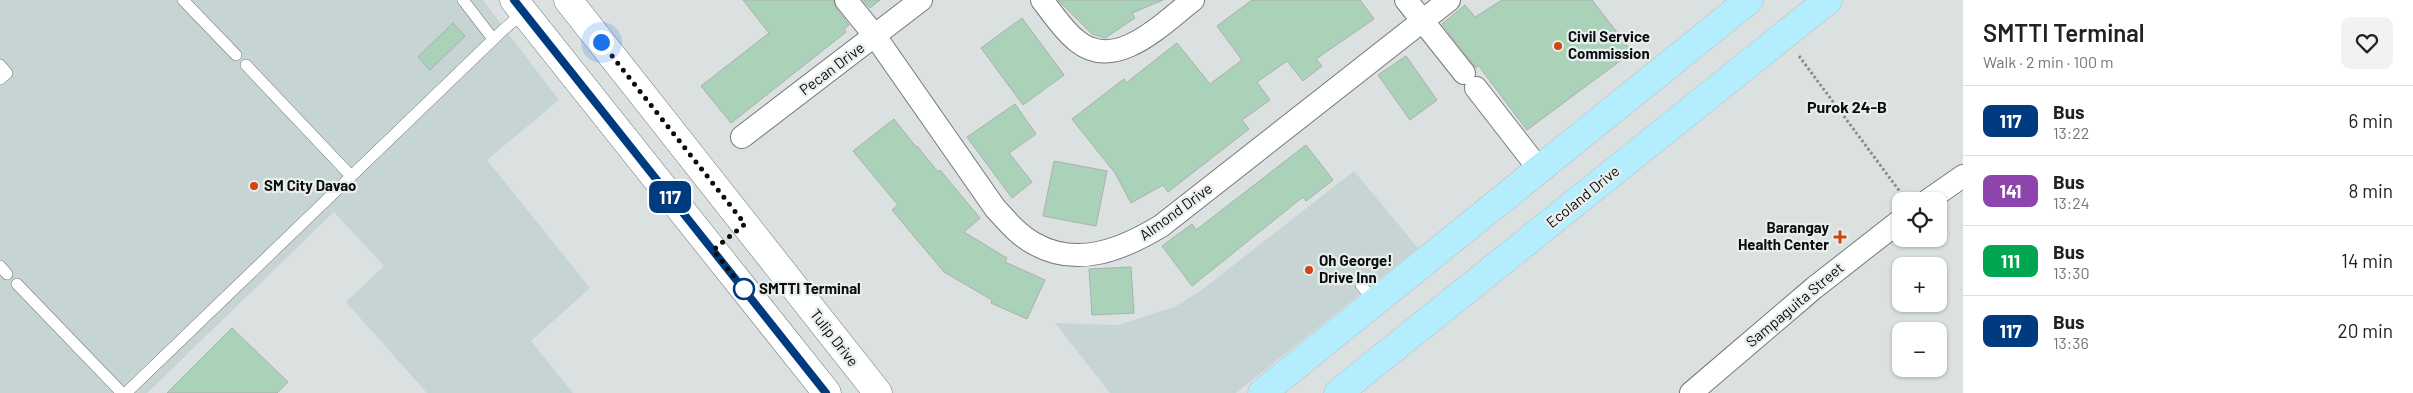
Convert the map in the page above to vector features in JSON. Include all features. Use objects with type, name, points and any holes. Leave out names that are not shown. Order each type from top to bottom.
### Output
[{"type":"main road","name":"Tulip Drive","points":[[568,0],[878,393]]},
{"type":"main road","points":[[1262,393],[1368,293],[1539,168],[1749,0]]},
{"type":"main road","name":"Ecoland Drive","points":[[1338,393],[1828,0]]},
{"type":"main road","points":[[525,4],[638,156],[826,393]]},
{"type":"main road","points":[[638,156],[671,130]]},
{"type":"main road","points":[[704,240],[745,224]]},
{"type":"street","name":"Almond Drive","points":[[846,0],[874,36],[995,208],[1014,228],[1035,244],[1062,254],[1087,256],[1109,252],[1136,241],[1161,226],[1450,0]]},
{"type":"street","name":"Pecan Drive","points":[[742,137],[921,0]]},
{"type":"street","points":[[1042,0],[1077,42],[1096,52],[1117,51],[1139,41],[1193,0]]},
{"type":"street","points":[[1406,0],[1539,168]]},
{"type":"street","points":[[1940,192],[1963,176]]},
{"type":"street","name":"Sampaguita Street","points":[[1691,393],[1814,288],[1892,227]]},
{"type":"lane","points":[[183,0],[236,55]]},
{"type":"lane","points":[[463,0],[493,39]]},
{"type":"lane","points":[[126,393],[493,39],[525,4]]},
{"type":"lane","points":[[0,65],[7,72],[0,79]]},
{"type":"lane","points":[[246,65],[351,176]]},
{"type":"lane","points":[[16,284],[122,393]]},
{"type":"path","points":[[1784,37],[1901,192]]},
{"type":"shaded area","name":"SM City Davao","points":[[0,0],[483,0],[559,100],[487,160],[590,288],[531,341],[573,393],[427,393],[346,302],[384,266],[334,212],[147,393],[0,393]]},
{"type":"shaded area","name":"Oh George! Drive Inn","points":[[1354,171],[1418,248],[1236,393],[1110,393],[1055,323],[1118,325],[1174,307],[1199,292]]},
{"type":"building","points":[[743,0],[833,0],[836,8],[849,25],[844,29],[846,32],[731,123],[701,86],[769,33]]},
{"type":"building","points":[[863,0],[880,0],[870,8]]},
{"type":"building","points":[[1058,0],[1163,0],[1132,13],[1135,18],[1105,38],[1092,34]]},
{"type":"building","points":[[1252,0],[1360,0],[1374,19],[1316,59],[1322,66],[1303,81],[1287,61],[1257,82],[1270,100],[1242,120],[1249,129],[1168,192],[1163,185],[1131,203],[1115,173],[1072,119],[1124,79],[1126,83],[1177,43],[1210,84],[1242,60],[1217,26]]},
{"type":"building","points":[[1502,0],[1592,0],[1632,52],[1527,130],[1478,65],[1476,68],[1442,24],[1465,5],[1475,17]]},
{"type":"building","points":[[1022,18],[1064,75],[1023,105],[981,48]]},
{"type":"building","points":[[453,23],[465,36],[430,70],[418,57]]},
{"type":"building","points":[[1406,56],[1437,100],[1410,120],[1378,75]]},
{"type":"building","points":[[1015,104],[1036,134],[1009,153],[1032,182],[1012,198],[967,137]]},
{"type":"building","points":[[894,119],[916,147],[938,172],[940,170],[980,218],[964,232],[1007,258],[1005,262],[1045,280],[1027,319],[991,303],[992,300],[944,272],[892,210],[898,205],[853,151]]},
{"type":"building","points":[[1306,145],[1333,180],[1306,201],[1303,197],[1192,286],[1162,246],[1192,224],[1196,230]]},
{"type":"building","points":[[1054,161],[1107,171],[1096,226],[1043,216]]},
{"type":"building","points":[[1131,267],[1134,313],[1092,315],[1089,269]]},
{"type":"building","points":[[232,328],[288,382],[277,393],[167,393]]},
{"type":"bus line","name":"117","points":[[514,0],[826,393]]},
{"type":"place","name":"Civil Service Commission","points":[[1558,46]]},
{"type":"place","name":"SM City Davao","points":[[254,186]]},
{"type":"place","name":"Barangay Health Center","points":[[1840,237]]},
{"type":"place","name":"Oh George! Drive Inn","points":[[1309,270]]},
{"type":"place","name":"SMTTI Terminal","points":[[744,289]]},
{"type":"district","name":"Purok 24-B","points":[[1847,107]]},
{"type":"route","points":[[601,42],[745,224],[713,250],[749,296],[744,289]]}]
